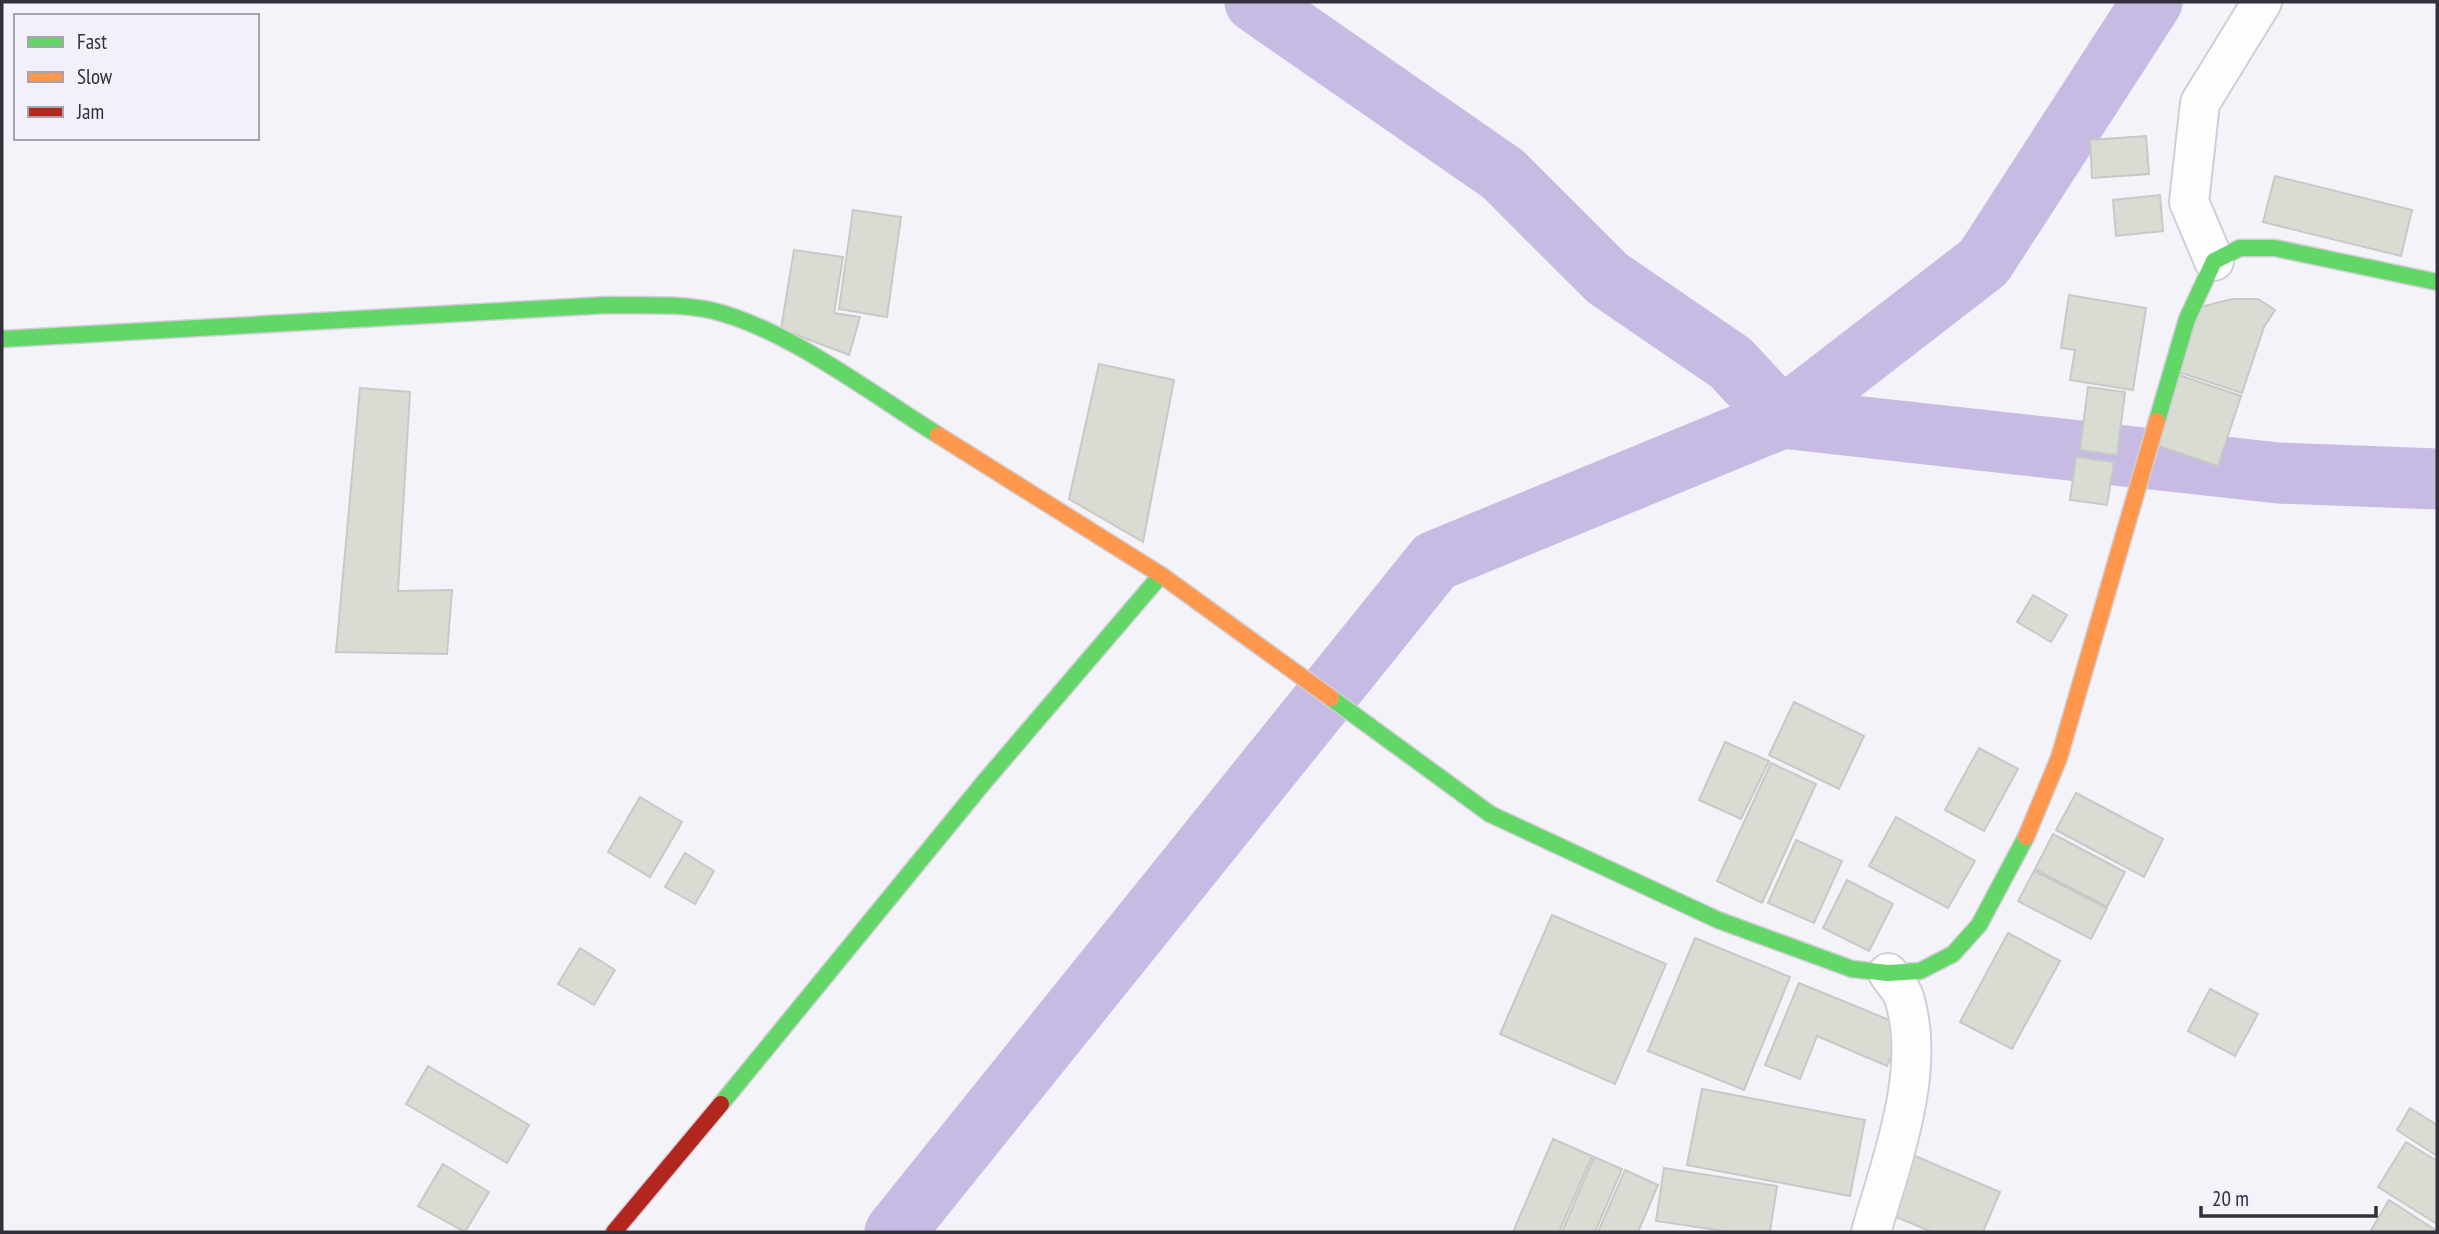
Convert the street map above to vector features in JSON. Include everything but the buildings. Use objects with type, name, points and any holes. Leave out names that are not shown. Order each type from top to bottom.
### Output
[{"type":"street","points":[[2214,261],[2189,202],[2200,103],[2262,2]]},
{"type":"street","points":[[2,339],[608,305],[706,310],[747,320],[794,345],[1161,575],[1490,814],[1717,920],[1852,969],[1888,973],[1920,971],[1953,954],[1979,925],[2023,845],[2059,758],[2187,319],[2214,261],[2240,248],[2274,248],[2437,282]]},
{"type":"street","points":[[614,1232],[696,1136],[986,780],[1105,646],[1161,575]]},
{"type":"street","points":[[1871,1232],[1909,1096],[1909,1028],[1905,999],[1888,973]]},
{"type":"waterway","points":[[1255,2],[1503,174],[1607,278],[1731,363],[1782,418],[2278,473],[2437,479]]},
{"type":"waterway","points":[[895,1232],[1435,561],[1782,418],[1984,262],[2152,2]]},
{"type":"traffic: fast","points":[[2157,421],[2187,319],[2214,261],[2240,248],[2275,248],[2437,282]]},
{"type":"traffic: fast","points":[[2,339],[608,305],[685,306],[710,310],[769,331],[798,346],[938,435]]},
{"type":"traffic: fast","points":[[721,1104],[985,781],[1161,575]]},
{"type":"traffic: fast","points":[[1331,698],[1490,814],[1718,920],[1852,969],[1888,973],[1920,971],[1953,954],[1979,925],[2026,837]]},
{"type":"traffic: slow","points":[[2026,837],[2059,758],[2157,421]]},
{"type":"traffic: slow","points":[[938,435],[1161,575],[1331,698]]},
{"type":"traffic: jam","points":[[614,1232],[721,1104]]}]
